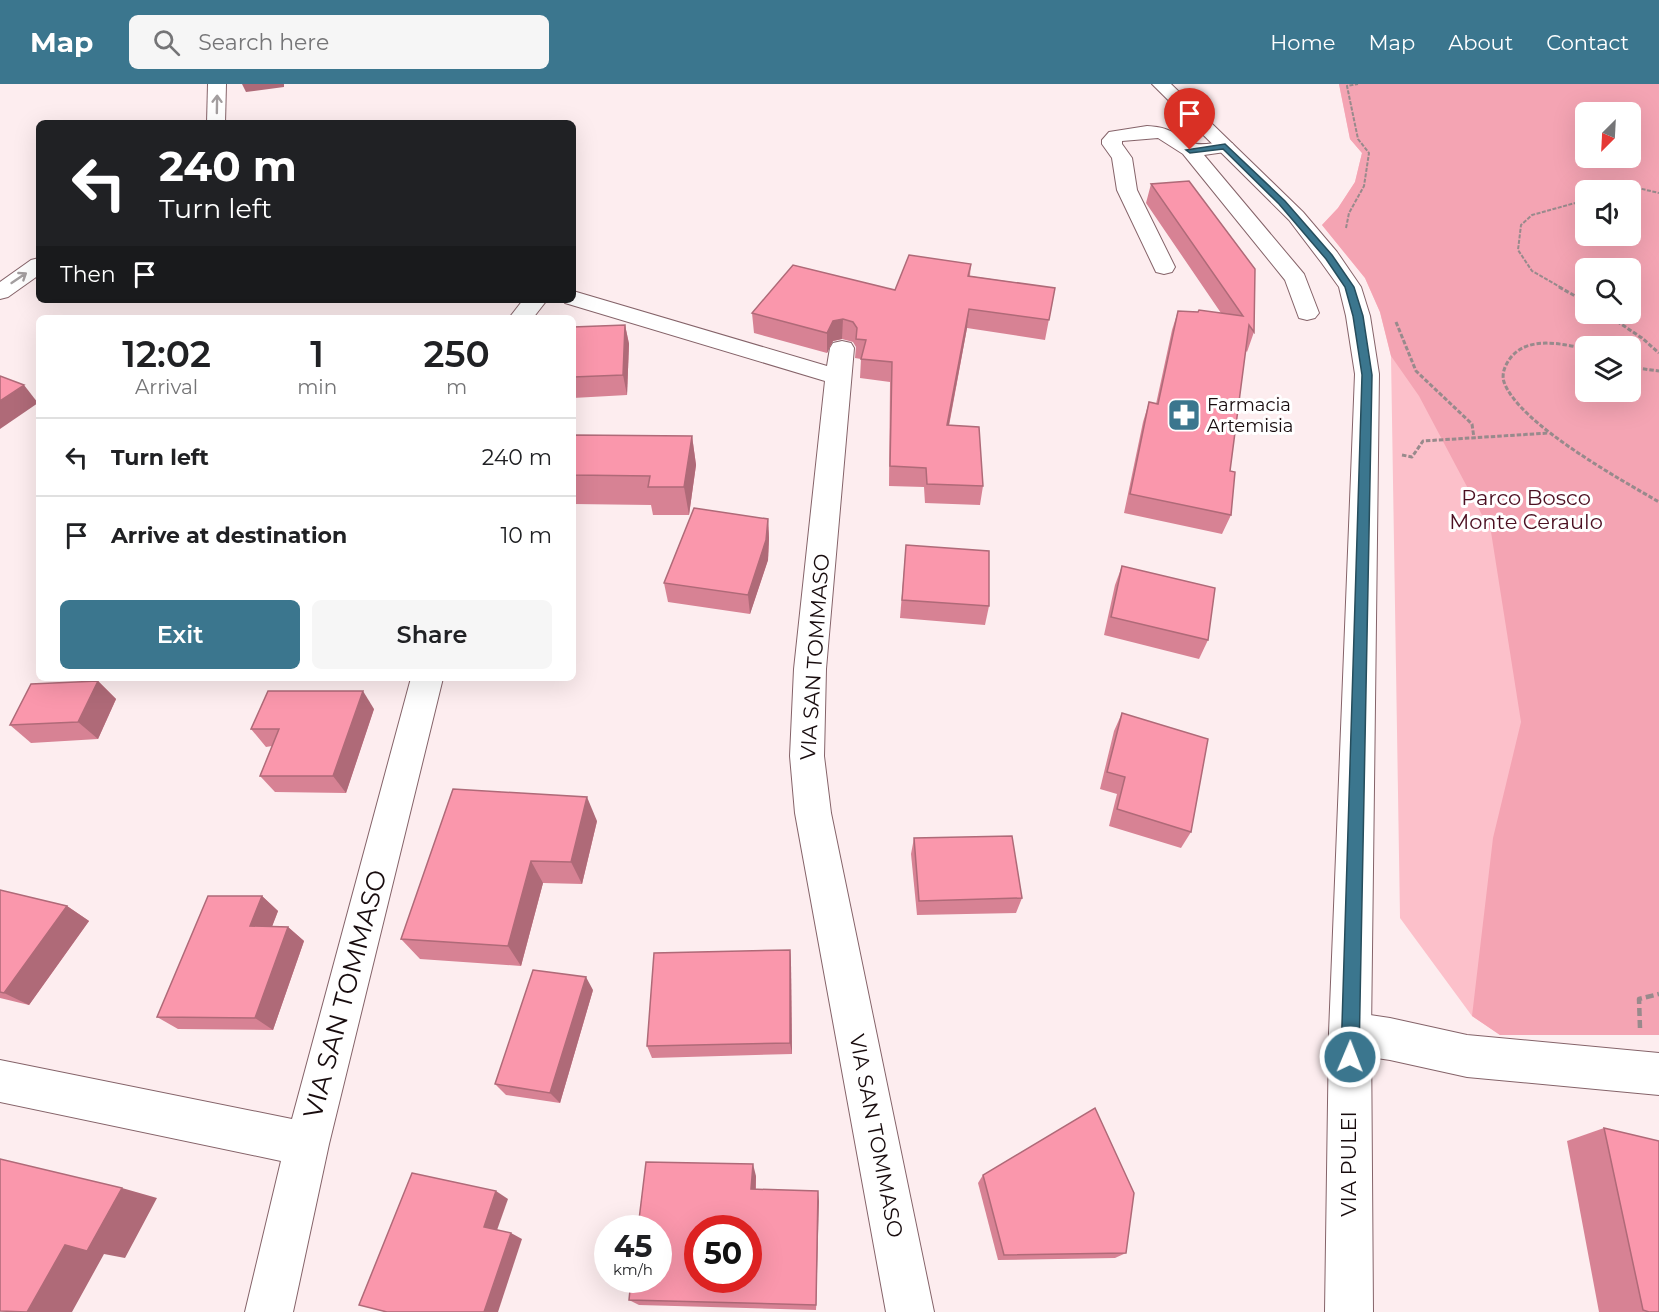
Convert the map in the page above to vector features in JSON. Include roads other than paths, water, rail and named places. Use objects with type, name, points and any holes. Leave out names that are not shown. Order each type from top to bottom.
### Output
[{"type":"street","points":[[216,120],[217,84]]},
{"type":"street","name":"VIA PULEI","points":[[1161,84],[1296,216],[1350,287],[1358,316],[1367,375],[1350,1034],[1349,1312]]},
{"type":"street","points":[[1164,267],[1127,190],[1122,158],[1112,144],[1112,140],[1124,135],[1154,131],[1173,136],[1190,150],[1296,279],[1307,313]]},
{"type":"street","points":[[1190,150],[1225,147]]},
{"type":"street","points":[[0,292],[36,267]]},
{"type":"street","name":"VIA SAN TOMMASO","points":[[576,299],[840,362],[810,669],[807,756],[813,813],[910,1312]]},
{"type":"street","name":"VIA SAN TOMMASO","points":[[269,1312],[307,1144],[427,681]]},
{"type":"street","points":[[1350,1034],[1390,1039],[1467,1056],[1659,1074]]},
{"type":"street","points":[[0,1081],[307,1144]]},
{"type":"place","name":"Farmacia Artemisia","points":[[1184,415]]},
{"type":"park label","name":"Parco Bosco Monte Ceraulo","points":[[1526,510]]}]
